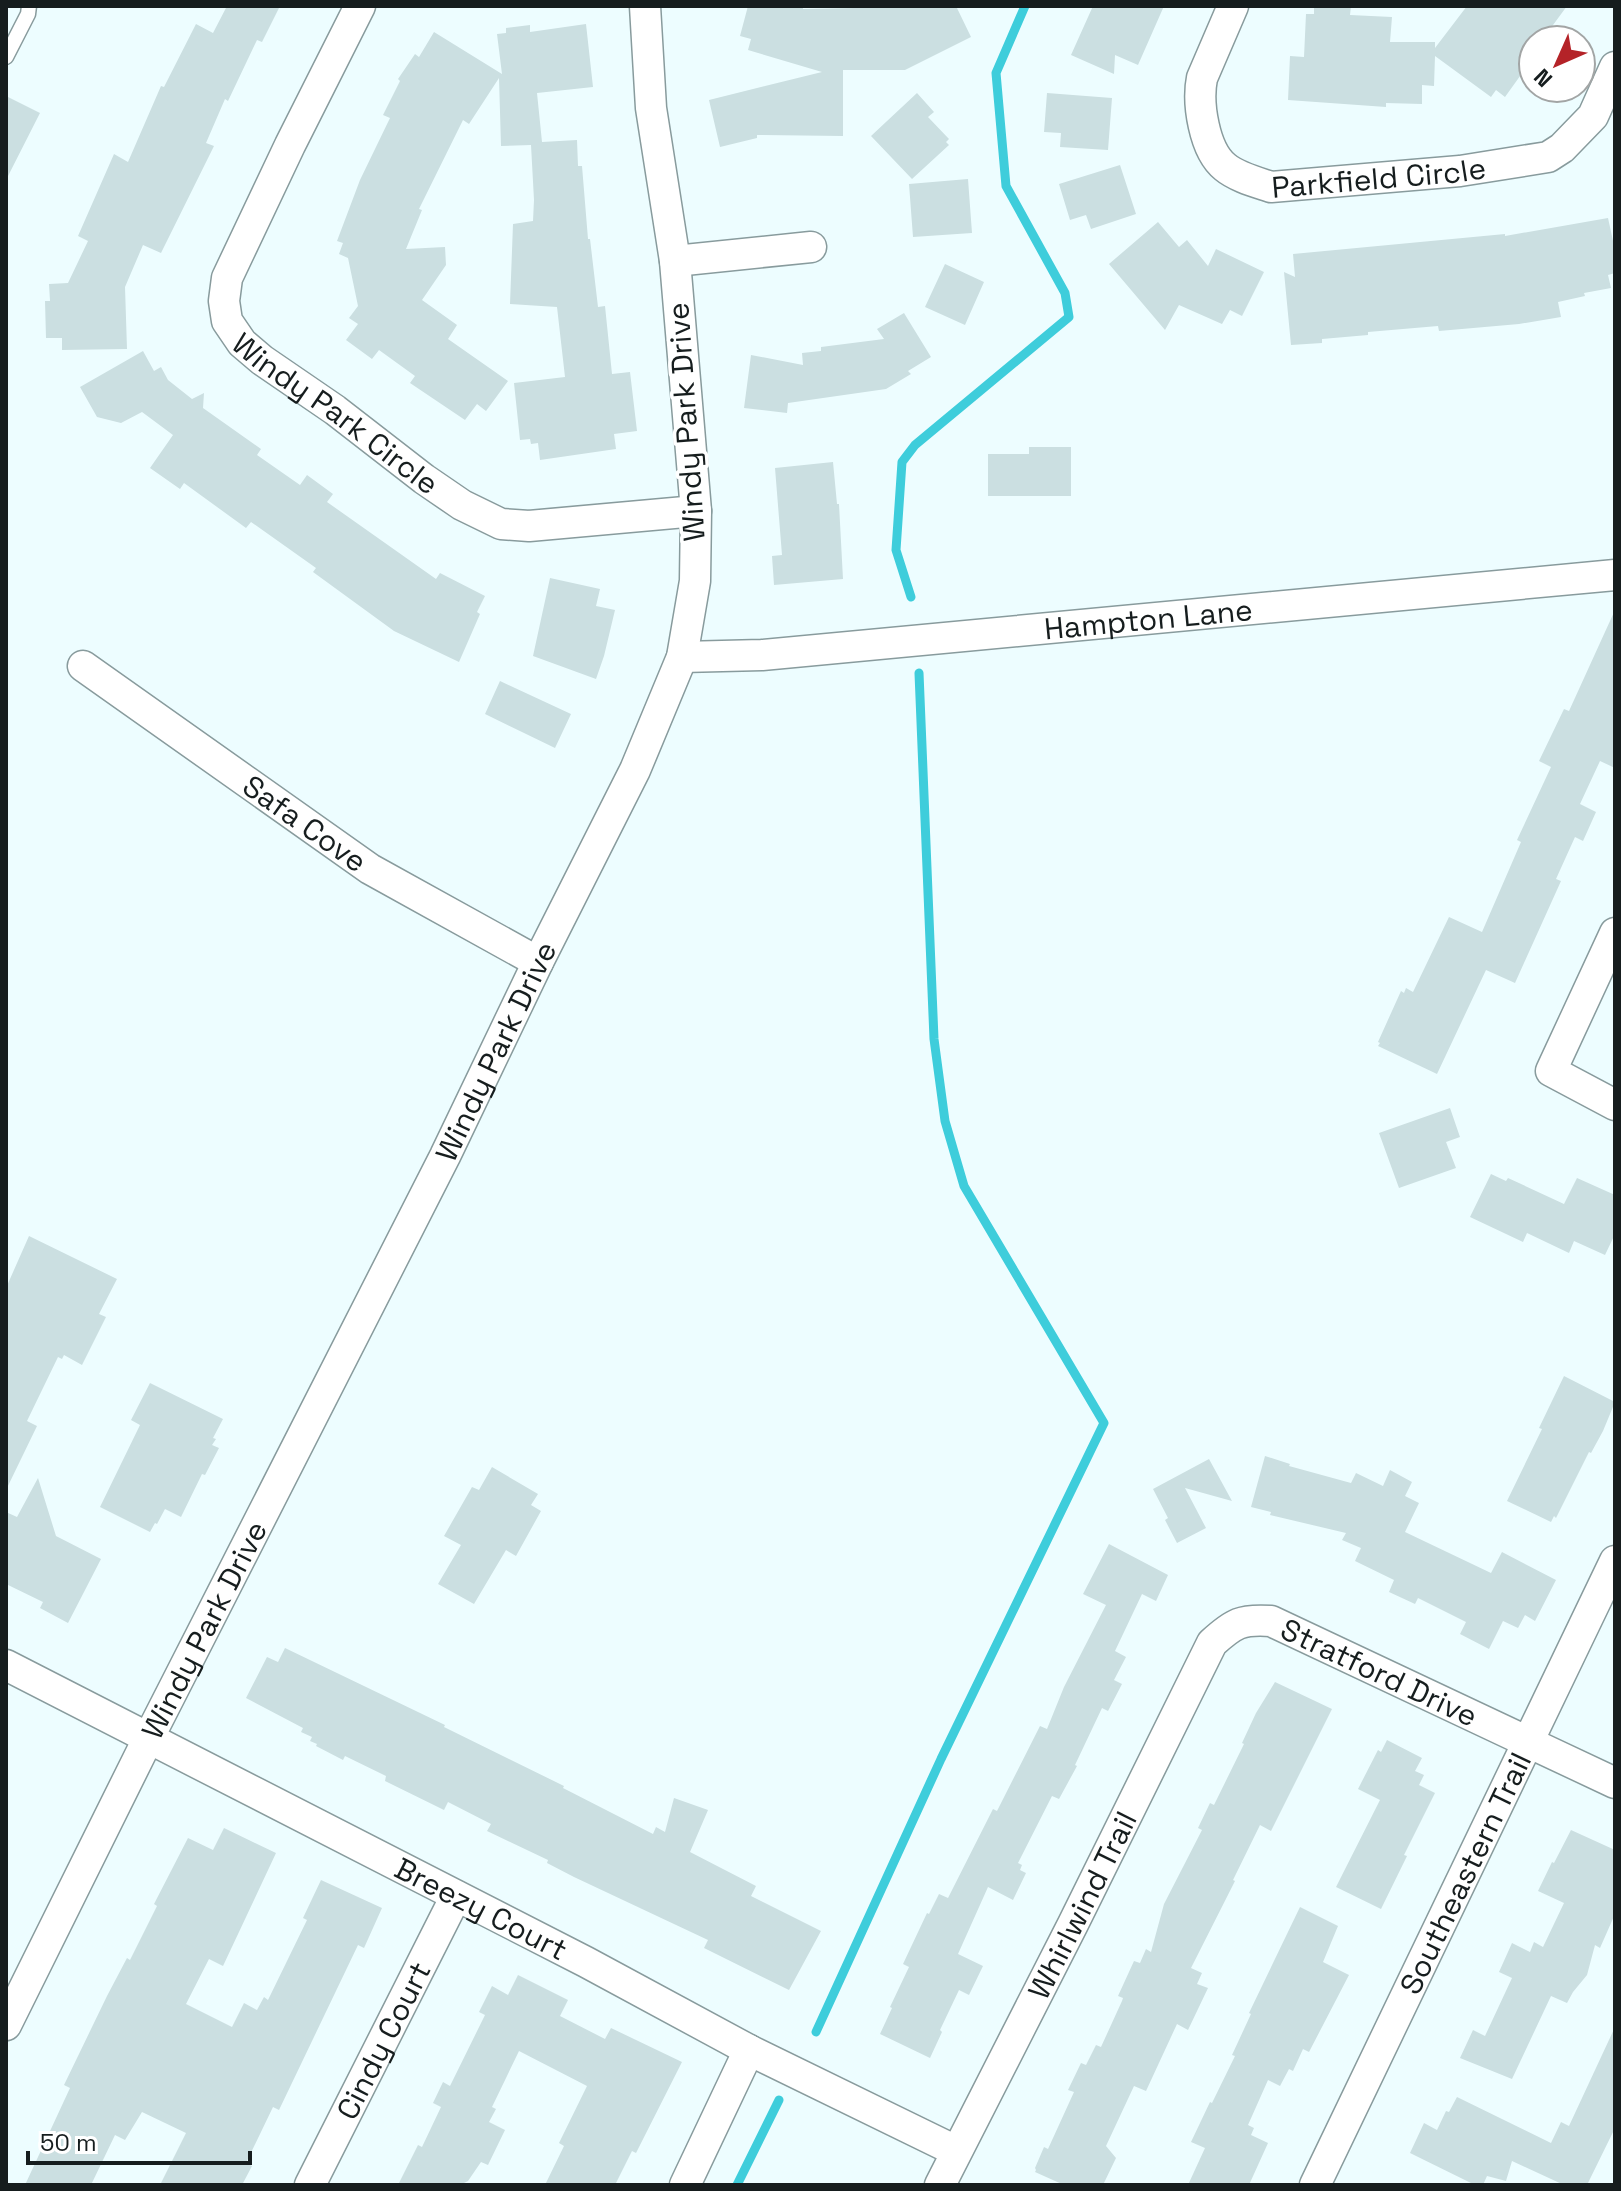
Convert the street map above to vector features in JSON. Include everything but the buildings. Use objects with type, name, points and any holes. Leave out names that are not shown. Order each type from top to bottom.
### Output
[{"type":"street","name":"Windy Park Circle","points":[[360,6],[227,278],[224,301],[227,321],[242,343],[262,360],[335,410],[424,479],[462,505],[501,524],[529,526],[696,511]]},
{"type":"street","name":"Windy Park Drive","points":[[6,2025],[445,1156],[635,770],[682,657],[695,581],[696,511],[675,261],[651,108],[645,6]]},
{"type":"street","name":"Parkfield Circle","points":[[1233,6],[1202,78],[1200,110],[1215,157],[1226,169],[1271,187],[1460,171],[1548,157],[1562,148],[1593,116],[1615,67]]},
{"type":"street","points":[[675,261],[811,247]]},
{"type":"street","name":"Hampton Lane","points":[[682,657],[778,654],[1615,575]]},
{"type":"street","name":"Safa Cove","points":[[83,666],[370,869],[538,962]]},
{"type":"street","points":[[1615,933],[1551,1071],[1615,1105]]},
{"type":"street","name":"Southeastern Trail","points":[[1315,2185],[1615,1561]]},
{"type":"street","name":"Stratford Drive","points":[[1229,1628],[1250,1620],[1271,1621],[1615,1783]]},
{"type":"street","name":"Whirlwind Trail","points":[[940,2185],[1212,1643],[1229,1628]]},
{"type":"street","name":"Breezy Court","points":[[6,1665],[586,1962],[749,2050],[956,2151]]},
{"type":"street","name":"Cindy Court","points":[[310,2185],[456,1896]]},
{"type":"street","points":[[685,2185],[749,2050]]},
{"type":"lane","points":[[6,57],[29,6]]},
{"type":"waterway","points":[[911,597],[896,550],[902,462],[915,445],[1069,317],[1065,293],[1006,186],[996,73],[1025,6]]},
{"type":"waterway","points":[[816,2032],[941,1759],[1104,1423],[964,1186],[945,1121],[934,1039],[919,673]]},
{"type":"waterway","points":[[737,2185],[779,2100]]}]
